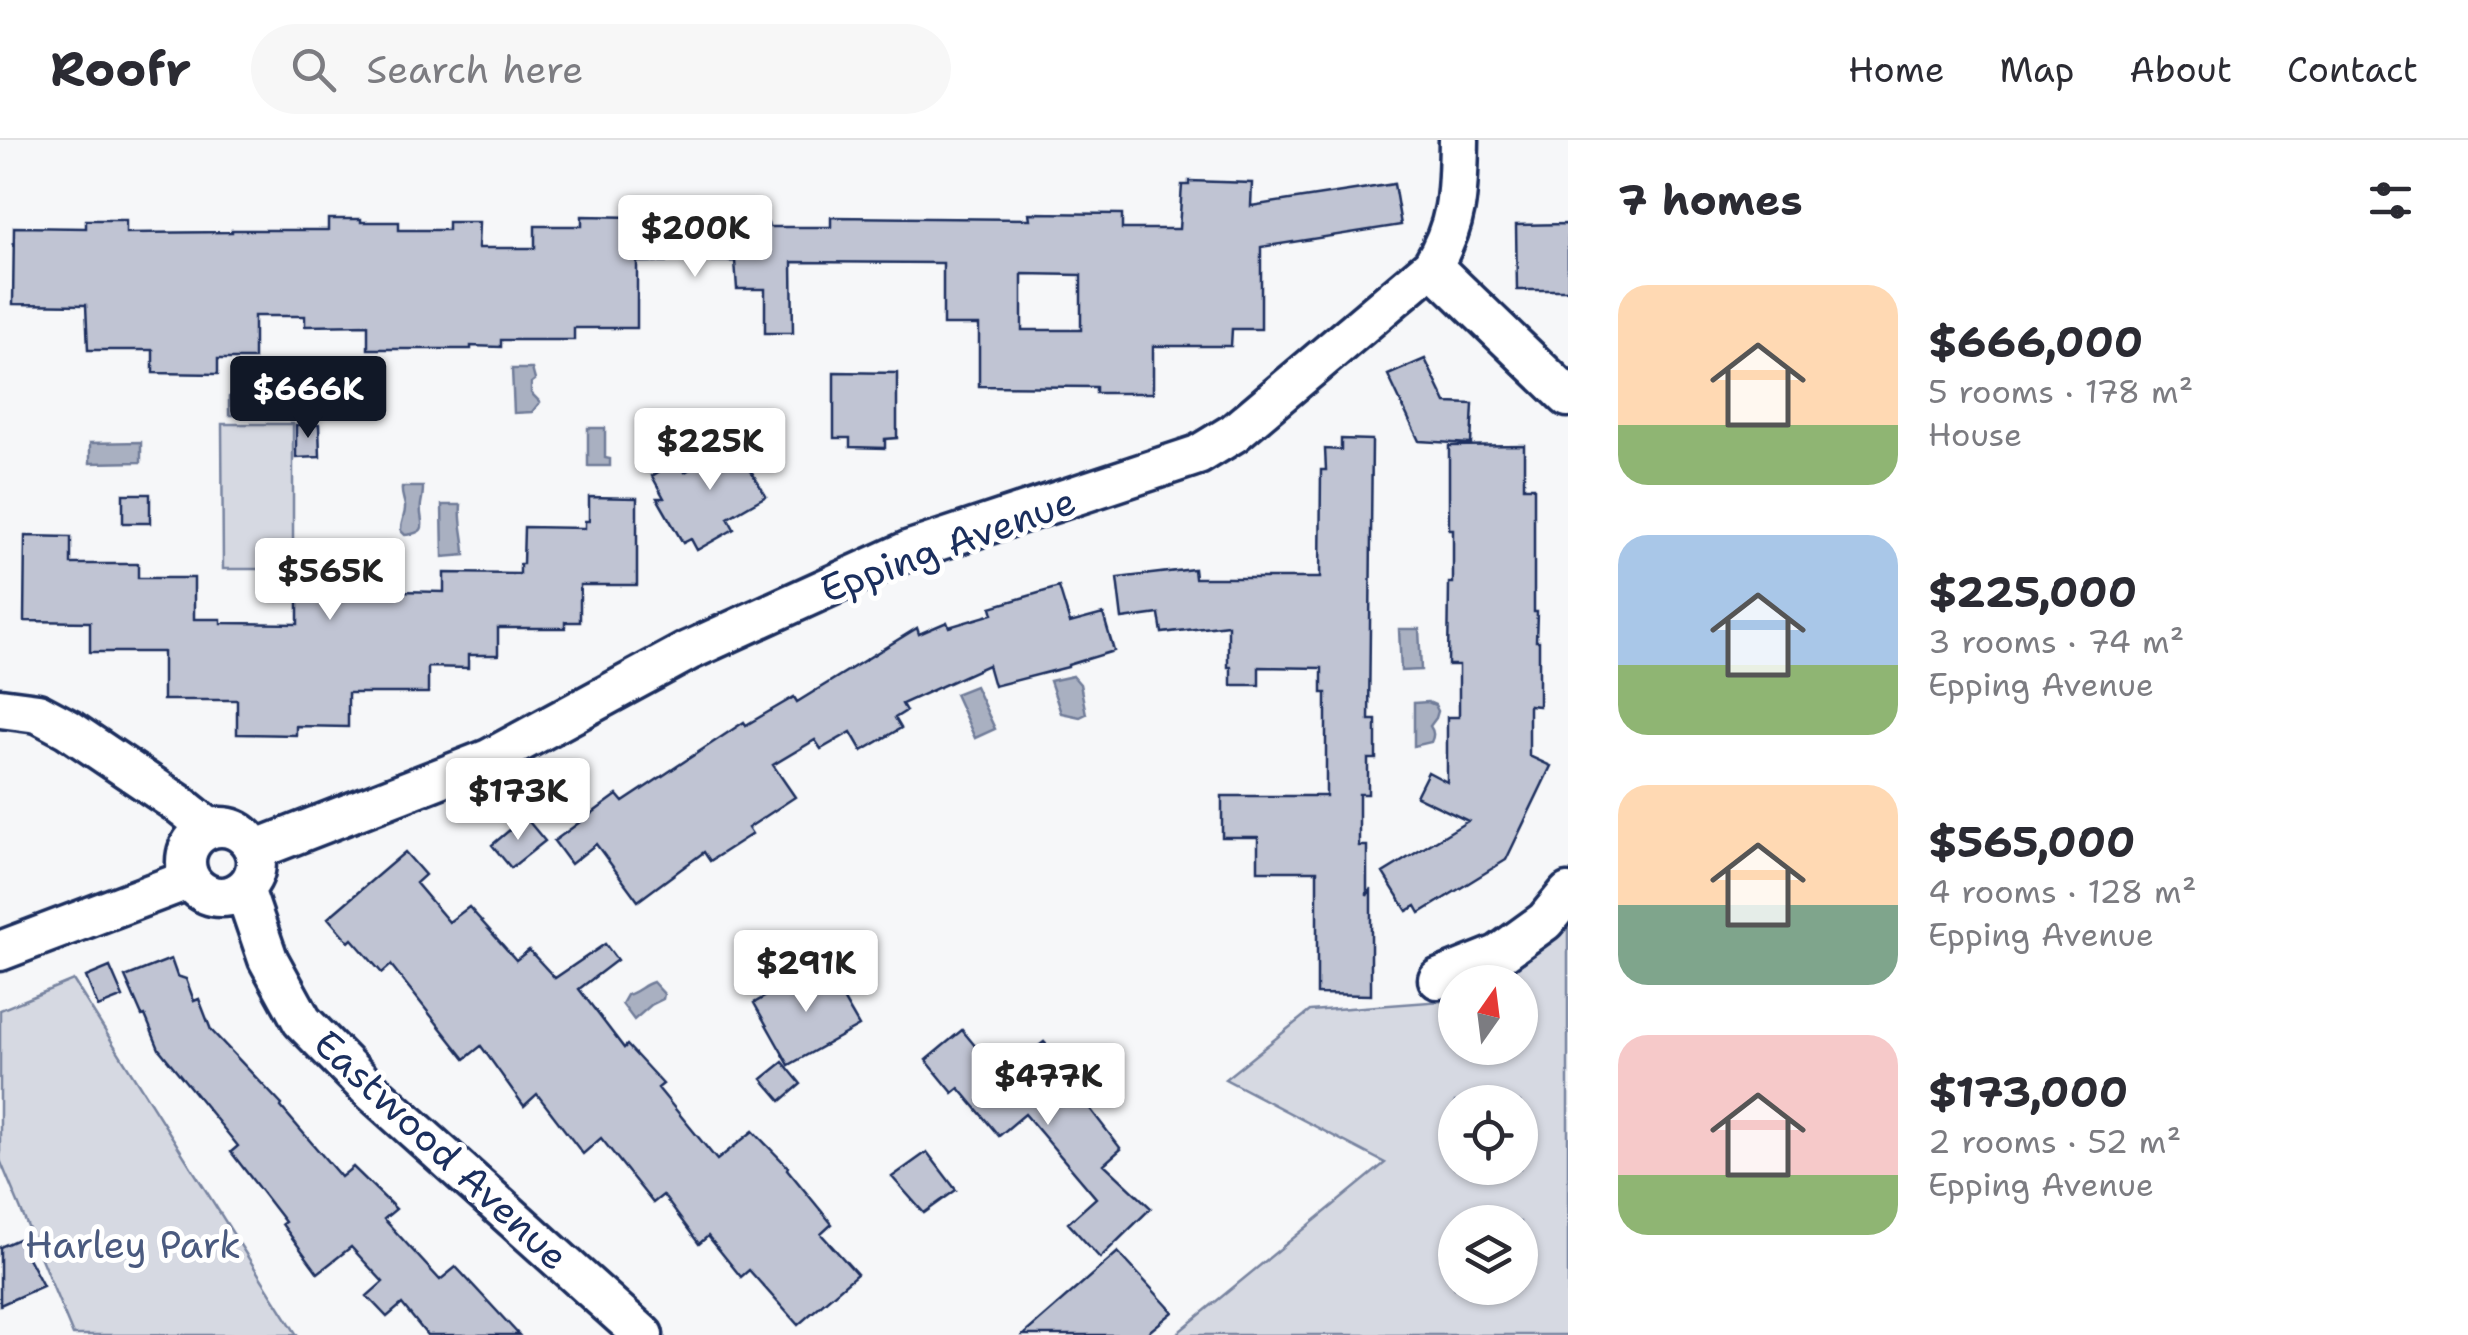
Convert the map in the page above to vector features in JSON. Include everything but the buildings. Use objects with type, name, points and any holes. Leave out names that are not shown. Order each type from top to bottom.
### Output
[{"type":"street","name":"Epping Avenue","points":[[255,850],[489,758],[688,651],[910,550],[1198,455],[1234,432],[1432,266],[1446,243],[1455,216],[1460,140]]},
{"type":"street","points":[[1432,266],[1568,397]]},
{"type":"street","points":[[0,708],[38,713],[68,729],[209,828]]},
{"type":"street","points":[[220,826],[241,833],[255,850],[256,871],[244,889],[225,897],[196,888],[186,868],[190,844],[209,828],[220,826]]},
{"type":"street","points":[[0,951],[190,879]]},
{"type":"street","name":"Eastwood Avenue","points":[[244,889],[268,959],[302,1021],[368,1088],[643,1335]]},
{"type":"street","points":[[1473,965],[1498,955],[1546,921],[1568,893]]},
{"type":"green space","points":[[222,424],[293,424],[293,569],[223,569]]},
{"type":"green space","points":[[1568,918],[1568,1335],[1175,1335],[1385,1163],[1225,1079],[1310,1011],[1438,1001],[1438,1065],[1538,1065],[1538,965],[1503,965]]},
{"type":"green space","name":"Harley Park","points":[[73,980],[297,1335],[73,1335],[0,1160],[0,1010]]},
{"type":"water","points":[[512,369],[532,369],[535,380],[531,393],[540,402],[532,412],[514,413]]},
{"type":"water","points":[[240,392],[286,399],[286,416],[229,415],[229,397]]},
{"type":"water","points":[[588,428],[605,428],[605,458],[610,459],[610,466],[588,466]]},
{"type":"water","points":[[141,442],[141,462],[90,463],[90,443]]},
{"type":"water","points":[[402,487],[423,487],[422,529],[414,534],[401,531],[405,509]]},
{"type":"water","points":[[442,505],[461,505],[465,555],[443,557]]},
{"type":"water","points":[[1399,629],[1419,629],[1421,670],[1401,671]]},
{"type":"water","points":[[1073,676],[1080,684],[1086,714],[1080,717],[1061,713],[1050,681]]},
{"type":"water","points":[[975,686],[995,729],[975,738],[955,694]]},
{"type":"water","points":[[1428,702],[1438,711],[1430,726],[1433,738],[1414,746],[1414,703]]},
{"type":"water","points":[[653,982],[664,994],[663,999],[634,1020],[622,1004],[627,995]]}]
